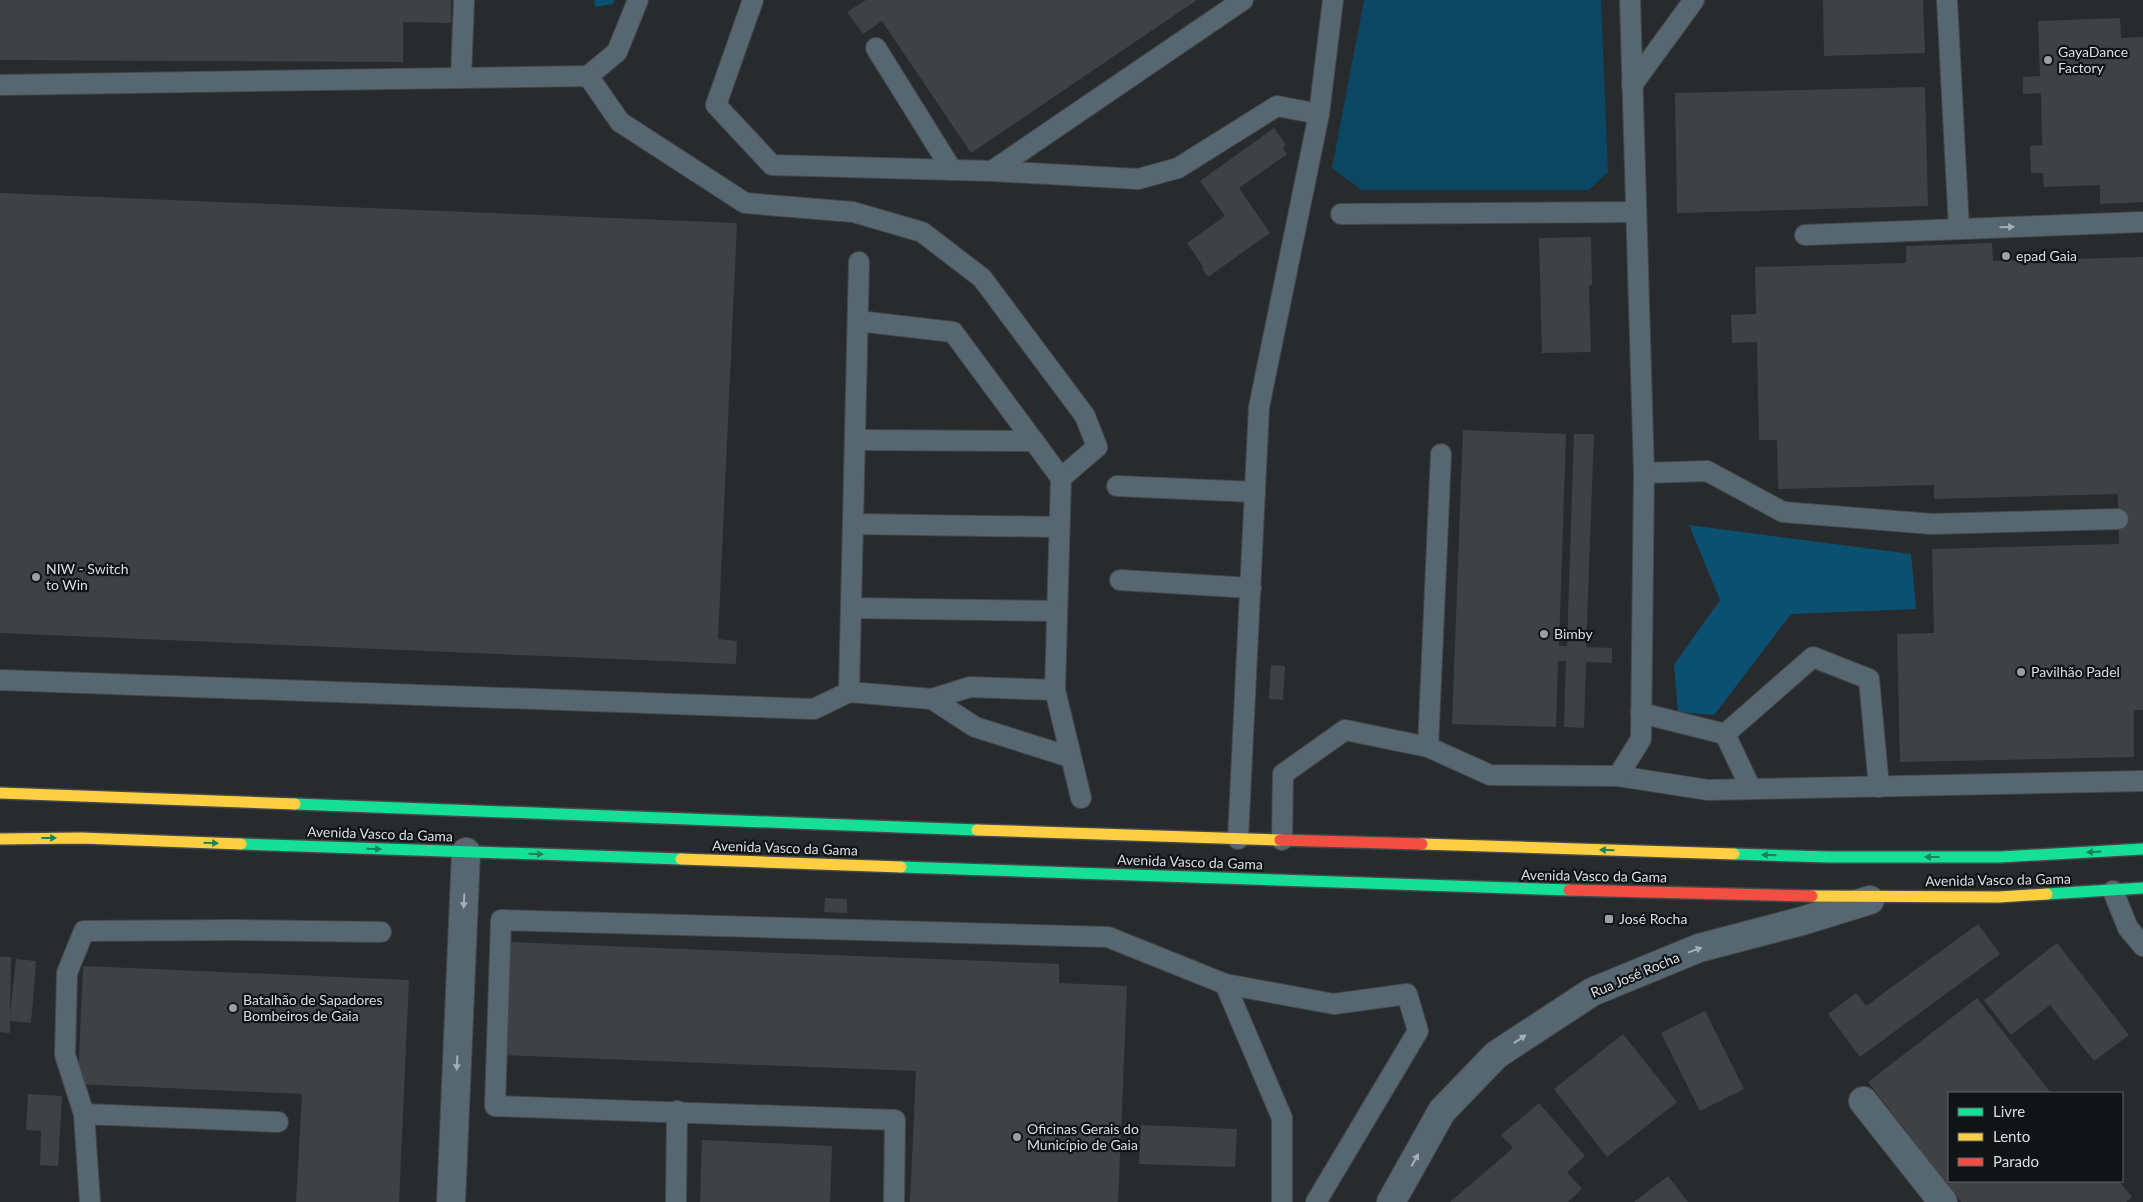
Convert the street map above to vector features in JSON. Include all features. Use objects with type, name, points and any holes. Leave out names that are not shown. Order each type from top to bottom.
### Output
[{"type":"main road","name":"Avenida Vasco da Gama","points":[[0,794],[237,807],[1829,857],[2000,857],[2143,849]]},
{"type":"main road","name":"Avenida Vasco da Gama","points":[[0,839],[235,840],[466,852],[1517,889],[1877,898],[1998,897],[2143,888]]},
{"type":"street","points":[[451,1202],[466,852]]},
{"type":"street","name":"Rua José Rocha","points":[[1391,1202],[1442,1111],[1496,1055],[1592,992],[1699,948],[1802,921],[1877,898]]},
{"type":"street","points":[[1863,1101],[1943,1202]]},
{"type":"lane","points":[[461,78],[464,0]]},
{"type":"lane","points":[[0,85],[588,76],[617,52],[638,0]]},
{"type":"lane","points":[[753,0],[716,105],[772,165],[992,171],[1138,179],[1178,168],[1277,106],[1320,114]]},
{"type":"lane","points":[[992,171],[1243,0]]},
{"type":"lane","points":[[1238,839],[1259,407],[1320,114],[1332,0]]},
{"type":"lane","points":[[1618,776],[1640,739],[1641,712],[1644,473],[1630,0]]},
{"type":"lane","points":[[1632,85],[1694,0]]},
{"type":"lane","points":[[1947,0],[1959,229]]},
{"type":"lane","points":[[876,48],[952,170]]},
{"type":"lane","points":[[588,76],[620,122],[745,203],[853,212],[922,232],[982,278],[1085,416],[1097,447],[1061,478]]},
{"type":"lane","points":[[1341,214],[1636,212]]},
{"type":"lane","points":[[1805,236],[2143,222]]},
{"type":"lane","points":[[849,692],[859,262]]},
{"type":"lane","points":[[858,321],[953,332],[1061,478],[1055,690],[1081,798]]},
{"type":"lane","points":[[855,440],[1034,441]]},
{"type":"lane","points":[[1428,748],[1441,454]]},
{"type":"lane","points":[[1644,473],[1707,471],[1783,512],[1932,524],[2118,519]]},
{"type":"lane","points":[[1117,486],[1256,492]]},
{"type":"lane","points":[[853,524],[1059,527]]},
{"type":"lane","points":[[1120,580],[1251,588]]},
{"type":"lane","points":[[851,608],[1057,611]]},
{"type":"lane","points":[[1725,734],[1813,657],[1869,679],[1879,787]]},
{"type":"lane","points":[[0,680],[814,709],[849,692],[932,699],[970,687],[1055,690]]},
{"type":"lane","points":[[932,699],[975,727],[1070,757]]},
{"type":"lane","points":[[1641,712],[1725,734]]},
{"type":"lane","points":[[1282,840],[1283,774],[1345,730],[1428,748],[1490,775],[1618,776],[1708,790],[2143,781]]},
{"type":"lane","points":[[1725,734],[1751,790]]},
{"type":"lane","points":[[2113,891],[2128,928],[2143,946]]},
{"type":"lane","points":[[894,1202],[896,1120],[495,1106],[501,920],[1108,937],[1225,984],[1334,1004],[1407,994],[1418,1031],[1316,1202]]},
{"type":"lane","points":[[90,1202],[84,1114],[65,1055],[67,973],[84,931],[382,932]]},
{"type":"lane","points":[[1225,984],[1282,1118],[1282,1202]]},
{"type":"lane","points":[[676,1202],[677,1112]]},
{"type":"lane","points":[[84,1114],[278,1122]]},
{"type":"shaded area","points":[[594,0],[614,0],[613,4],[595,7]]},
{"type":"shaded area","points":[[1364,0],[1601,0],[1608,172],[1589,190],[1362,190],[1332,168]]},
{"type":"shaded area","points":[[1689,525],[1911,554],[1916,609],[1791,614],[1714,715],[1678,712],[1674,665],[1720,600]]},
{"type":"building","points":[[0,0],[451,0],[451,23],[403,22],[403,62],[0,60]]},
{"type":"building","points":[[866,0],[1197,0],[971,153],[882,21],[863,34],[847,12]]},
{"type":"building","points":[[1823,0],[1923,0],[1925,53],[1824,56]]},
{"type":"building","points":[[2120,18],[2121,38],[2143,37],[2143,202],[2100,204],[2100,185],[2044,187],[2043,173],[2031,173],[2030,146],[2042,145],[2041,93],[2023,94],[2023,77],[2040,76],[2038,21]]},
{"type":"building","points":[[1925,87],[1928,206],[1677,213],[1675,93]]},
{"type":"building","points":[[1274,128],[1286,145],[1283,148],[1287,154],[1239,188],[1270,233],[1208,277],[1187,243],[1225,216],[1200,181]]},
{"type":"building","points":[[0,193],[737,223],[718,639],[737,641],[736,664],[0,633]]},
{"type":"building","points":[[1591,237],[1592,285],[1589,285],[1591,352],[1542,353],[1539,238]]},
{"type":"building","points":[[1992,243],[1993,261],[2143,257],[2143,710],[2134,710],[2134,757],[1900,762],[1897,634],[1934,633],[1932,549],[2119,544],[2118,494],[1934,499],[1934,485],[1778,489],[1777,440],[1759,440],[1757,342],[1732,343],[1731,315],[1756,314],[1755,267],[1906,263],[1906,246]]},
{"type":"building","points":[[1463,430],[1566,434],[1559,646],[1567,646],[1574,434],[1594,434],[1586,647],[1612,648],[1612,663],[1586,662],[1584,728],[1564,727],[1566,661],[1558,661],[1556,727],[1452,724]]},
{"type":"building","points":[[1271,665],[1285,666],[1283,700],[1269,699]]},
{"type":"building","points":[[825,898],[847,899],[847,913],[824,912]]},
{"type":"building","points":[[1978,924],[2000,954],[1860,1057],[1828,1014],[1856,993],[1866,1006]]},
{"type":"building","name":"Oficinas Gerais do Município de Gaia","points":[[506,942],[1059,964],[1059,983],[1127,986],[1118,1202],[910,1202],[916,1071],[500,1055]]},
{"type":"building","points":[[2057,943],[2129,1035],[2094,1061],[2050,1005],[2011,1035],[1984,1000]]},
{"type":"building","points":[[0,957],[11,957],[10,1016],[16,959],[36,961],[31,1023],[10,1021],[10,1033],[0,1032]]},
{"type":"building","points":[[83,966],[409,980],[399,1202],[296,1202],[302,1094],[78,1084]]},
{"type":"building","points":[[1977,998],[2050,1092],[1948,1092],[1948,1182],[2120,1182],[2132,1197],[2126,1202],[1961,1202],[1868,1082]]},
{"type":"building","points":[[1705,1011],[1744,1089],[1700,1111],[1661,1033]]},
{"type":"building","points":[[1623,1034],[1677,1102],[1607,1157],[1554,1089]]},
{"type":"building","points":[[28,1094],[62,1096],[58,1166],[40,1165],[41,1131],[26,1130]]},
{"type":"building","points":[[1539,1103],[1585,1156],[1567,1172],[1582,1189],[1568,1202],[1450,1202],[1513,1148],[1501,1135]]},
{"type":"building","points":[[1141,1125],[1237,1129],[1235,1167],[1139,1164]]},
{"type":"building","points":[[702,1140],[832,1146],[830,1202],[700,1202]]},
{"type":"building","points":[[1668,1176],[1688,1202],[1634,1202]]},
{"type":"traffic: fast","points":[[295,804],[977,830]]},
{"type":"traffic: fast","points":[[241,844],[681,859]]},
{"type":"traffic: fast","points":[[1734,854],[1829,857],[2000,857],[2143,849]]},
{"type":"traffic: fast","points":[[901,867],[1569,890]]},
{"type":"traffic: fast","points":[[2047,894],[2143,888]]},
{"type":"traffic: slow","points":[[0,793],[295,804]]},
{"type":"traffic: slow","points":[[977,830],[1280,840]]},
{"type":"traffic: slow","points":[[0,839],[81,838],[241,844]]},
{"type":"traffic: slow","points":[[1422,844],[1734,854]]},
{"type":"traffic: slow","points":[[681,859],[901,867]]},
{"type":"traffic: slow","points":[[1812,896],[1999,897],[2047,894]]},
{"type":"traffic: jam","points":[[1280,840],[1422,844]]},
{"type":"traffic: jam","points":[[1569,890],[1812,896]]},
{"type":"place","name":"GayaDance Factory","points":[[2048,60]]},
{"type":"place","name":"epad Gaia","points":[[2006,256]]},
{"type":"place","name":"NIW - Switch to Win","points":[[36,577]]},
{"type":"place","name":"Bimby","points":[[1544,634]]},
{"type":"place","name":"Pavilhão Padel","points":[[2021,672]]},
{"type":"place","name":"José Rocha","points":[[1609,919]]},
{"type":"place","name":"Batalhão de Sapadores Bombeiros de Gaia","points":[[233,1008]]},
{"type":"place","name":"Oficinas Gerais do Município de Gaia","points":[[1017,1137]]}]
